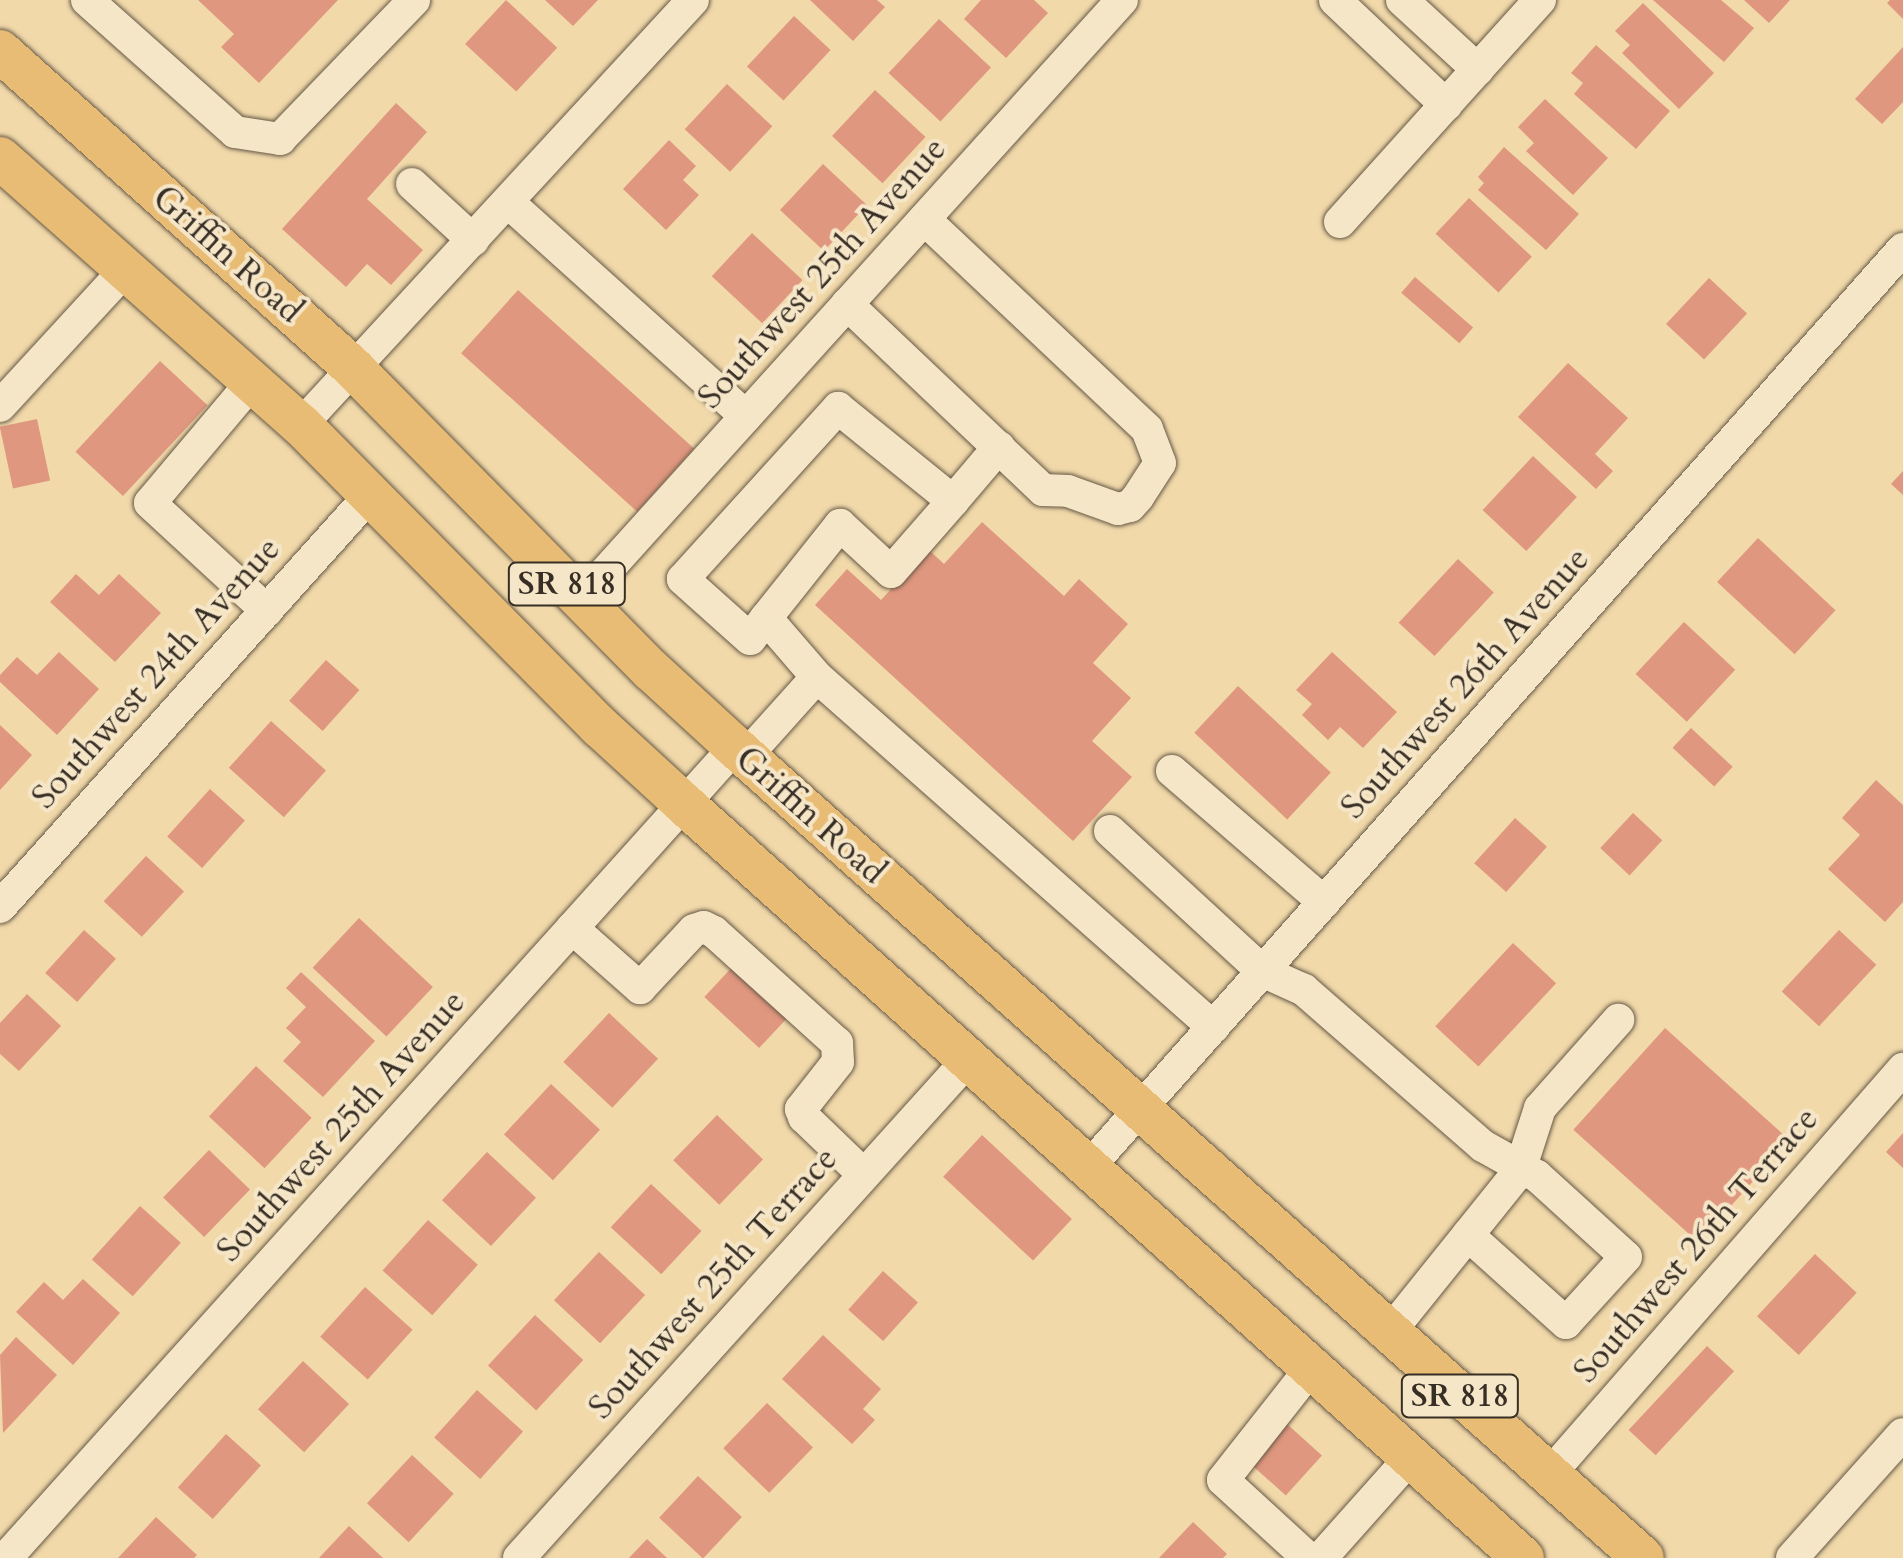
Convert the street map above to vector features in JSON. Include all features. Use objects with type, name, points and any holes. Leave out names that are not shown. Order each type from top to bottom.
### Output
[{"type":"main road","name":"Griffin Road","points":[[0,51],[354,368],[740,752],[1643,1558]]},
{"type":"main road","points":[[0,90],[58,102]]},
{"type":"main road","name":"SR 818","points":[[0,158],[301,425],[585,712],[684,804],[1523,1558]]},
{"type":"street","points":[[87,0],[235,132],[280,139],[414,0]]},
{"type":"street","points":[[301,425],[693,0]]},
{"type":"street","name":"Southwest 25th Avenue","points":[[581,598],[1122,0]]},
{"type":"street","points":[[1336,0],[1446,105]]},
{"type":"street","points":[[1363,26],[1386,0]]},
{"type":"street","points":[[1402,0],[1478,70]]},
{"type":"street","points":[[1340,222],[1540,0]]},
{"type":"street","points":[[412,184],[473,240]]},
{"type":"street","points":[[508,202],[746,416]]},
{"type":"street","points":[[848,304],[1043,490],[1068,491],[1118,509],[1138,497],[1160,464],[1147,429],[924,219]]},
{"type":"street","name":"Southwest 26th Avenue","points":[[1087,1169],[1903,249]]},
{"type":"street","points":[[5,392],[126,269]]},
{"type":"street","points":[[252,382],[150,503],[267,610]]},
{"type":"street","points":[[953,501],[838,408],[684,579],[750,639],[840,525],[891,572],[953,501],[999,448]]},
{"type":"street","name":"Southwest 24th Avenue","points":[[0,907],[372,494]]},
{"type":"street","points":[[766,618],[817,677],[1213,1027]]},
{"type":"street","name":"Southwest 25th Avenue","points":[[6,1558],[684,804],[817,677]]},
{"type":"street","points":[[1172,771],[1324,902]]},
{"type":"street","points":[[1110,831],[1262,971],[1304,990],[1483,1146],[1536,1176],[1626,1256],[1566,1324],[1468,1235]]},
{"type":"street","points":[[572,928],[640,988],[694,930],[704,927],[714,932],[837,1043],[838,1062],[801,1109],[864,1174]]},
{"type":"street","points":[[1390,1333],[1520,1170],[1540,1108],[1618,1020]]},
{"type":"street","name":"Southwest 25th Terrace","points":[[519,1558],[967,1061]]},
{"type":"street","name":"Southwest 26th Terrace","points":[[1549,1474],[1903,1069]]},
{"type":"street","points":[[1308,1558],[1223,1480],[1311,1368]]},
{"type":"street","points":[[1800,1555],[1903,1434]]},
{"type":"street","points":[[1320,1558],[1410,1457]]},
{"type":"building","points":[[198,0],[338,0],[259,83],[221,47],[234,34]]},
{"type":"building","points":[[506,0],[557,48],[516,92],[465,44]]},
{"type":"building","points":[[545,0],[598,0],[573,26]]},
{"type":"building","points":[[810,0],[877,0],[885,7],[853,41]]},
{"type":"building","points":[[981,0],[1034,0],[1048,13],[1006,58],[964,19]]},
{"type":"building","points":[[1653,0],[1721,0],[1754,28],[1724,62]]},
{"type":"building","points":[[1744,0],[1790,0],[1769,23]]},
{"type":"building","points":[[1903,0],[1903,19],[1887,3]]},
{"type":"building","points":[[1643,3],[1714,73],[1679,109],[1622,53],[1630,45],[1615,31]]},
{"type":"building","points":[[794,16],[831,50],[784,101],[747,66]]},
{"type":"building","points":[[939,19],[991,67],[940,122],[889,73]]},
{"type":"building","points":[[1596,45],[1670,111],[1636,149],[1574,94],[1583,83],[1571,73]]},
{"type":"building","points":[[1903,47],[1903,102],[1882,124],[1855,99]]},
{"type":"building","points":[[727,84],[772,126],[730,172],[685,129]]},
{"type":"building","points":[[875,90],[925,137],[882,183],[832,136]]},
{"type":"building","points":[[1545,99],[1608,158],[1573,195],[1526,151],[1534,143],[1518,127]]},
{"type":"building","points":[[396,103],[427,132],[367,199],[423,250],[391,285],[367,264],[346,287],[282,229]]},
{"type":"building","points":[[669,140],[696,166],[683,180],[699,195],[666,230],[623,189]]},
{"type":"building","points":[[1504,147],[1579,214],[1546,250],[1478,190],[1484,183],[1478,177]]},
{"type":"building","points":[[823,164],[867,205],[824,251],[780,210]]},
{"type":"building","points":[[1469,198],[1532,257],[1498,292],[1436,234]]},
{"type":"building","points":[[752,233],[802,280],[762,323],[712,276]]},
{"type":"building","points":[[1415,277],[1473,328],[1459,343],[1401,293]]},
{"type":"building","points":[[1709,278],[1747,313],[1704,360],[1666,324]]},
{"type":"building","points":[[518,290],[694,449],[637,512],[461,353]]},
{"type":"building","points":[[160,361],[208,405],[123,496],[75,452]]},
{"type":"building","points":[[1568,363],[1628,418],[1595,454],[1613,471],[1596,489],[1518,417]]},
{"type":"building","points":[[37,419],[50,481],[13,489],[0,427]]},
{"type":"building","points":[[1533,456],[1577,497],[1526,551],[1483,510]]},
{"type":"building","points":[[1903,471],[1903,495],[1891,484]]},
{"type":"building","points":[[982,522],[1064,596],[1079,579],[1128,624],[1093,663],[1131,698],[1092,741],[1132,777],[1073,841],[815,605],[847,569],[881,600],[928,549],[944,564]]},
{"type":"building","points":[[1758,538],[1836,610],[1795,654],[1717,582]]},
{"type":"building","points":[[1458,559],[1494,592],[1435,656],[1399,623]]},
{"type":"building","points":[[76,574],[99,595],[119,574],[161,613],[115,662],[50,602]]},
{"type":"building","points":[[1684,622],[1735,670],[1687,722],[1636,674]]},
{"type":"building","points":[[59,652],[99,689],[57,735],[0,682],[0,675],[17,657],[37,675]]},
{"type":"building","points":[[1332,652],[1397,712],[1363,748],[1340,727],[1328,740],[1302,715],[1312,704],[1296,690]]},
{"type":"building","points":[[326,660],[359,690],[323,731],[289,701]]},
{"type":"building","points":[[1238,686],[1331,773],[1287,819],[1194,733]]},
{"type":"building","points":[[271,721],[326,771],[284,817],[229,768]]},
{"type":"building","points":[[0,725],[32,755],[0,790]]},
{"type":"building","points":[[1691,728],[1733,767],[1714,787],[1673,748]]},
{"type":"building","points":[[1876,780],[1903,805],[1903,902],[1885,922],[1828,869],[1860,835],[1842,818]]},
{"type":"building","points":[[210,789],[245,820],[202,868],[167,837]]},
{"type":"building","points":[[1633,813],[1662,840],[1630,875],[1600,848]]},
{"type":"building","points":[[1515,818],[1547,847],[1506,892],[1474,863]]},
{"type":"building","points":[[146,856],[184,891],[142,937],[104,901]]},
{"type":"building","points":[[359,918],[433,987],[386,1037],[313,968]]},
{"type":"building","points":[[84,930],[116,959],[77,1002],[45,973]]},
{"type":"building","points":[[1839,930],[1876,965],[1819,1026],[1782,991]]},
{"type":"building","points":[[1513,943],[1556,983],[1478,1067],[1435,1026]]},
{"type":"building","points":[[735,964],[790,1015],[759,1048],[704,997]]},
{"type":"building","points":[[301,972],[375,1041],[323,1097],[283,1061],[301,1042],[286,1028],[306,1007],[286,988]]},
{"type":"building","points":[[27,994],[61,1026],[19,1071],[0,1054],[0,1023]]},
{"type":"building","points":[[609,1013],[658,1059],[612,1108],[563,1062]]},
{"type":"building","points":[[1665,1028],[1790,1140],[1698,1242],[1573,1130]]},
{"type":"building","points":[[256,1066],[312,1118],[265,1168],[209,1116]]},
{"type":"building","points":[[551,1084],[600,1130],[553,1180],[504,1134]]},
{"type":"building","points":[[717,1115],[763,1159],[719,1205],[673,1160]]},
{"type":"building","points":[[1903,1133],[1903,1168],[1886,1152]]},
{"type":"building","points":[[982,1135],[1072,1219],[1033,1261],[943,1177]]},
{"type":"building","points":[[209,1150],[250,1190],[204,1237],[163,1197]]},
{"type":"building","points":[[487,1152],[536,1198],[491,1246],[442,1200]]},
{"type":"building","points":[[651,1184],[701,1231],[661,1274],[611,1227]]},
{"type":"building","points":[[140,1206],[181,1243],[133,1296],[92,1260]]},
{"type":"building","points":[[428,1220],[478,1265],[432,1315],[382,1271]]},
{"type":"building","points":[[599,1252],[645,1295],[600,1343],[554,1300]]},
{"type":"building","points":[[1815,1254],[1857,1293],[1799,1355],[1757,1316]]},
{"type":"building","points":[[883,1271],[918,1302],[883,1341],[848,1310]]},
{"type":"building","points":[[83,1279],[120,1313],[73,1365],[16,1312],[44,1282],[63,1300]]},
{"type":"building","points":[[365,1287],[413,1330],[368,1380],[320,1337]]},
{"type":"building","points":[[535,1315],[583,1360],[536,1410],[488,1365]]},
{"type":"building","points":[[823,1335],[881,1389],[863,1409],[875,1420],[852,1444],[782,1379]]},
{"type":"building","points":[[16,1337],[57,1375],[3,1433],[0,1355]]},
{"type":"building","points":[[1707,1346],[1734,1371],[1656,1455],[1629,1430]]},
{"type":"building","points":[[303,1361],[349,1404],[304,1452],[258,1409]]},
{"type":"building","points":[[477,1390],[523,1431],[480,1479],[434,1438]]},
{"type":"building","points":[[767,1403],[813,1447],[769,1493],[723,1448]]},
{"type":"building","points":[[1287,1424],[1322,1455],[1286,1496],[1251,1464]]},
{"type":"building","points":[[226,1434],[261,1465],[213,1519],[178,1488]]},
{"type":"building","points":[[412,1455],[454,1494],[409,1542],[367,1503]]},
{"type":"building","points":[[698,1476],[742,1517],[704,1558],[659,1518]]},
{"type":"building","points":[[156,1517],[197,1555],[118,1558]]},
{"type":"building","points":[[1193,1522],[1227,1554],[1223,1558],[1159,1558]]},
{"type":"building","points":[[349,1526],[383,1558],[319,1558]]},
{"type":"building","points":[[647,1539],[667,1558],[629,1558]]}]
